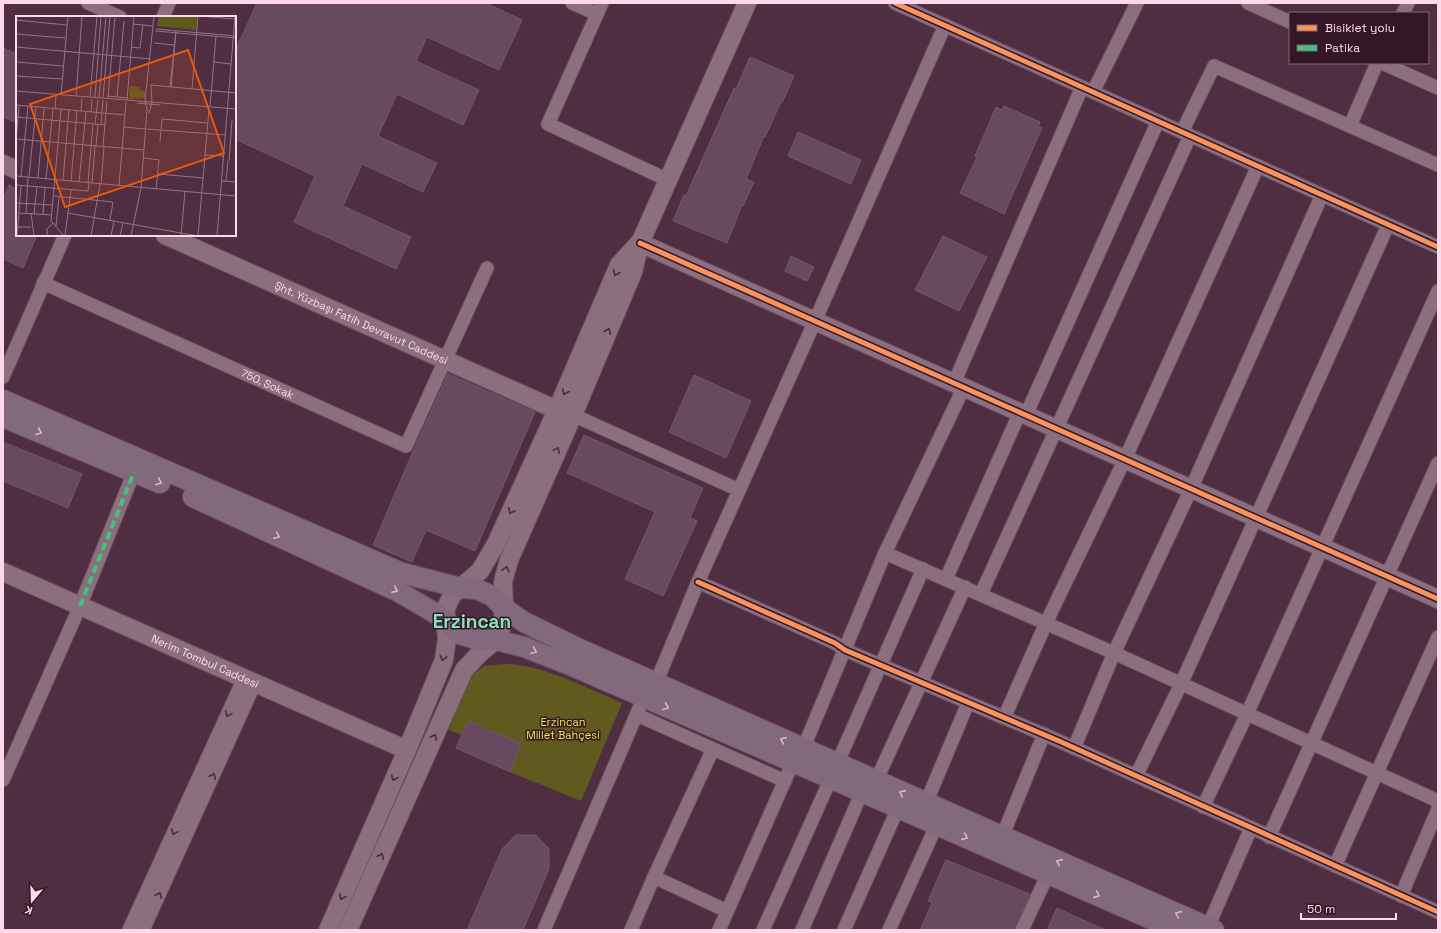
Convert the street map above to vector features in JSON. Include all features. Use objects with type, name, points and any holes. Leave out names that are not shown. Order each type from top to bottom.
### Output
[{"type":"main road","points":[[3,400],[402,573],[461,588],[477,589],[492,596],[504,608],[524,622],[575,647],[646,698]]},
{"type":"main road","points":[[3,417],[190,496],[399,592],[445,619],[460,634],[478,640],[496,640],[524,647],[646,698],[798,755],[869,787],[926,803],[1211,929]]},
{"type":"main road","points":[[869,787],[898,808],[937,824],[1166,928]]},
{"type":"street","points":[[88,3],[118,16]]},
{"type":"street","points":[[163,16],[169,3]]},
{"type":"street","points":[[572,3],[600,9],[548,124],[668,180]]},
{"type":"street","points":[[328,930],[407,750],[444,660],[447,638],[445,619],[446,608],[452,595],[480,571],[496,544],[565,413],[633,272],[640,242],[747,3]]},
{"type":"street","points":[[895,3],[1438,247]]},
{"type":"street","points":[[719,930],[845,650],[885,553],[1088,90],[1137,3]]},
{"type":"street","points":[[1248,3],[1289,22]]},
{"type":"street","points":[[1404,12],[1408,3]]},
{"type":"street","points":[[544,930],[646,698],[816,320],[945,25]]},
{"type":"street","points":[[1350,126],[1377,64]]},
{"type":"street","points":[[1384,64],[1438,88]]},
{"type":"street","points":[[981,594],[1057,429],[1186,134],[1214,66],[1438,164]]},
{"type":"street","points":[[946,579],[1158,121]]},
{"type":"street","points":[[3,164],[16,170]]},
{"type":"street","points":[[1004,718],[1046,623],[1126,460],[1258,166]]},
{"type":"street","points":[[1074,748],[1114,653],[1192,489],[1322,195]]},
{"type":"street","points":[[1136,776],[1181,684],[1388,224]]},
{"type":"street","points":[[3,377],[65,236]]},
{"type":"street","name":"Şht. Yüzbaşı Fatih Devravut Caddesi","points":[[167,236],[565,413]]},
{"type":"street","points":[[640,242],[1438,599]]},
{"type":"street","points":[[445,360],[487,268]]},
{"type":"street","name":"750. Sokak","points":[[43,283],[406,446],[445,360]]},
{"type":"street","points":[[1203,807],[1247,714],[1438,291]]},
{"type":"street","points":[[565,413],[739,490]]},
{"type":"street","points":[[348,930],[464,670],[480,653],[496,640],[502,626],[504,608],[503,582],[508,560],[565,413]]},
{"type":"street","points":[[1269,837],[1438,463]]},
{"type":"street","points":[[3,780],[80,606],[134,472]]},
{"type":"street","points":[[885,553],[1114,653],[1438,801]]},
{"type":"street","points":[[763,930],[923,569]]},
{"type":"street","name":"Nerim Tombul Caddesi","points":[[3,572],[407,750]]},
{"type":"street","points":[[698,582],[835,643],[845,650],[1044,734],[1269,837],[1438,912]]},
{"type":"street","points":[[802,930],[965,587]]},
{"type":"street","points":[[1335,866],[1438,637]]},
{"type":"street","points":[[129,930],[250,681]]},
{"type":"street","points":[[143,930],[250,681]]},
{"type":"street","points":[[646,698],[713,749],[785,781]]},
{"type":"street","points":[[926,803],[968,702]]},
{"type":"street","points":[[1002,837],[1044,734]]},
{"type":"street","points":[[631,930],[713,749]]},
{"type":"street","points":[[844,930],[898,808]]},
{"type":"street","points":[[1401,896],[1438,809]]},
{"type":"street","points":[[890,930],[937,824]]},
{"type":"street","points":[[1211,929],[1251,828]]},
{"type":"street","points":[[1022,930],[1048,874]]},
{"type":"street","points":[[654,877],[727,911]]},
{"type":"green space","name":"Erzincan Millet Bahçesi","points":[[506,664],[535,668],[565,678],[622,703],[581,801],[510,772],[520,744],[468,721],[462,735],[446,729],[471,676],[484,666]]},
{"type":"building","points":[[257,3],[486,3],[522,20],[499,70],[427,37],[416,61],[479,90],[463,125],[397,94],[378,136],[437,163],[423,192],[362,164],[343,206],[411,237],[396,269],[294,222],[315,176],[236,139],[236,49]]},
{"type":"building","points":[[3,48],[16,54],[16,123],[3,117]]},
{"type":"building","points":[[750,57],[794,76],[765,137],[764,136],[746,179],[754,182],[743,206],[742,205],[727,243],[673,221],[684,195],[686,196],[734,88],[736,89]]},
{"type":"building","points":[[1004,106],[1040,122],[1038,127],[1042,128],[1004,214],[960,193],[977,157],[975,156],[996,107],[1003,110]]},
{"type":"building","points":[[798,132],[861,160],[851,184],[788,156]]},
{"type":"building","points":[[9,185],[16,188],[16,236],[37,236],[23,268],[3,259],[3,200]]},
{"type":"building","points":[[943,236],[987,257],[959,311],[915,290]]},
{"type":"building","points":[[791,256],[814,267],[807,281],[785,271]]},
{"type":"building","points":[[448,374],[535,412],[475,551],[426,530],[412,562],[373,545]]},
{"type":"building","points":[[694,375],[751,401],[726,458],[669,432]]},
{"type":"building","points":[[584,435],[703,488],[690,518],[697,521],[663,596],[625,579],[655,512],[567,473]]},
{"type":"building","points":[[3,442],[82,474],[68,508],[3,481]]},
{"type":"building","points":[[468,721],[521,744],[510,772],[456,748]]},
{"type":"building","points":[[516,835],[536,835],[549,849],[549,869],[523,930],[467,930],[502,849]]},
{"type":"building","points":[[946,860],[1030,894],[1014,930],[920,930],[932,903],[928,901]]},
{"type":"building","points":[[1057,908],[1105,930],[1047,930]]},
{"type":"marked path","points":[[80,606],[134,472]]},
{"type":"cycle path","points":[[895,3],[1438,247]]},
{"type":"cycle path","points":[[640,243],[1438,599]]},
{"type":"cycle path","points":[[698,582],[835,643],[845,650],[1059,741],[1438,912]]},
{"type":"district","name":"Erzincan","points":[[472,621]]}]
